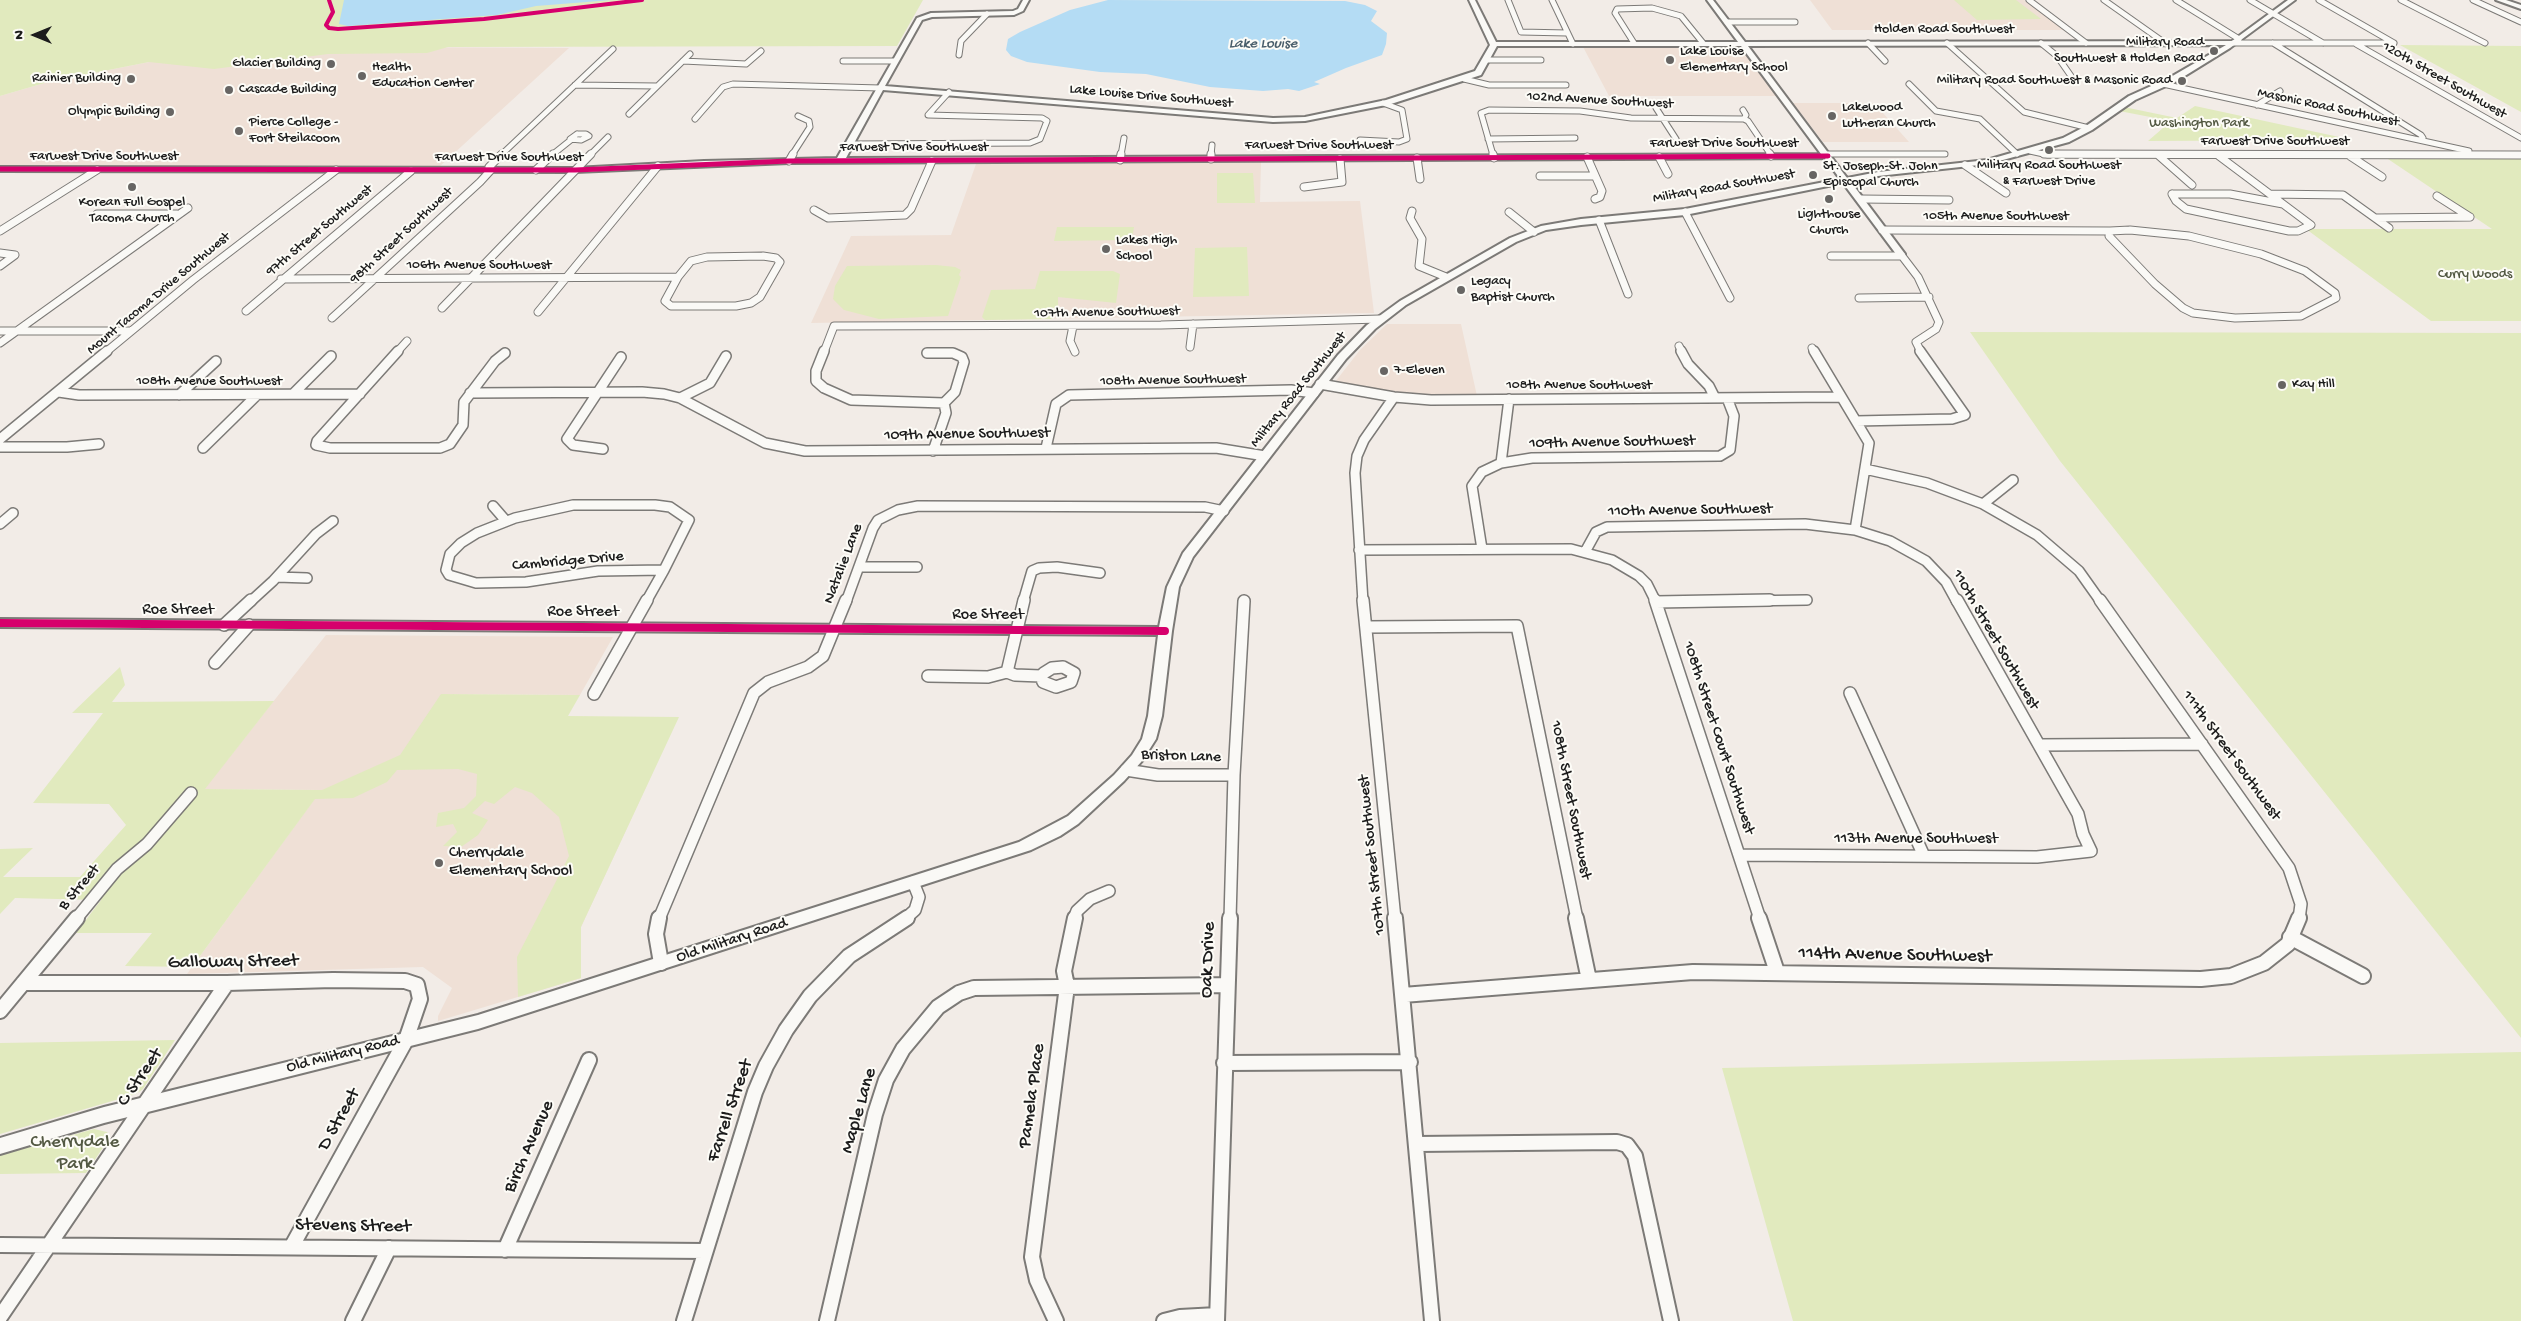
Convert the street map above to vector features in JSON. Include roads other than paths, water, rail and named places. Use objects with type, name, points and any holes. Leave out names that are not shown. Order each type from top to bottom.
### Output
[{"type":"street","points":[[840,161],[921,18],[937,14],[987,14],[1018,11],[1026,0]]},
{"type":"street","points":[[1472,0],[1493,44]]},
{"type":"street","points":[[1508,0],[1520,31],[1524,33],[1567,33]]},
{"type":"street","points":[[1552,0],[1573,44]]},
{"type":"street","points":[[1710,0],[1918,277],[1929,297],[1939,325],[1916,342],[1917,347],[1965,415],[1961,418],[1856,421]]},
{"type":"street","points":[[2029,0],[2086,43]]},
{"type":"street","points":[[2104,0],[2165,43]]},
{"type":"street","points":[[2176,0],[2236,41]]},
{"type":"street","points":[[2250,0],[2323,44]]},
{"type":"street","name":"Military Road Southwest","points":[[1246,479],[1354,344],[1380,320],[1446,277],[1513,240],[1534,232],[1599,220],[1685,212],[1878,174],[1988,162],[2066,140],[2089,128],[2125,102],[2162,84],[2236,41],[2292,0]]},
{"type":"street","name":"Holden Road Southwest","points":[[1493,44],[2209,43],[2236,41],[2323,44],[2394,43],[2319,0]]},
{"type":"street","points":[[2400,0],[2485,43]]},
{"type":"street","points":[[2473,0],[2521,22]]},
{"type":"street","points":[[2499,0],[2521,7]]},
{"type":"street","points":[[1634,43],[1615,13],[1617,9],[1654,8],[1683,17],[1703,43]]},
{"type":"street","points":[[959,55],[961,41],[987,14]]},
{"type":"street","points":[[1727,22],[1795,22]]},
{"type":"street","points":[[1868,43],[1884,61]]},
{"type":"street","points":[[1947,43],[2024,112],[2089,128]]},
{"type":"street","points":[[2041,43],[2057,56],[2071,76]]},
{"type":"street","points":[[2209,43],[2224,48]]},
{"type":"street","points":[[2273,43],[2421,135],[2423,138],[2419,140]]},
{"type":"street","name":"Lake Louise Drive Southwest","points":[[880,88],[949,92],[1280,120],[1322,116],[1383,103],[1464,79],[1478,73],[1487,60],[1493,44]]},
{"type":"street","name":"120th Street Southwest","points":[[2356,44],[2521,138]]},
{"type":"street","name":"98th Street Southwest","points":[[332,318],[377,279],[491,170],[489,167],[613,49]]},
{"type":"street","points":[[683,62],[748,63],[760,51]]},
{"type":"street","points":[[629,114],[690,54]]},
{"type":"street","points":[[1487,60],[1541,60]]},
{"type":"street","points":[[843,61],[895,61]]},
{"type":"street","points":[[1464,79],[1489,85],[1566,85]]},
{"type":"street","points":[[695,119],[723,87],[729,84],[880,88]]},
{"type":"street","points":[[1909,84],[1936,111],[1980,119],[2017,154]]},
{"type":"street","name":"Masonic Road Southwest","points":[[2162,84],[2488,155]]},
{"type":"street","points":[[575,85],[657,86]]},
{"type":"street","points":[[2257,105],[2280,91]]},
{"type":"street","points":[[850,144],[1038,142],[1046,125],[1046,120],[1043,118],[928,116],[928,113],[949,92]]},
{"type":"street","points":[[1360,140],[1404,141],[1408,138],[1402,110],[1383,103]]},
{"type":"street","points":[[1656,108],[1676,139]]},
{"type":"street","name":"102nd Avenue Southwest","points":[[1488,139],[1481,113],[1484,110],[1580,111],[1617,117],[1744,119]]},
{"type":"street","points":[[1743,110],[1746,115],[1744,119],[1748,121],[1771,156]]},
{"type":"street","points":[[789,161],[810,127],[808,121],[798,116]]},
{"type":"street","points":[[442,308],[608,137]]},
{"type":"street","points":[[1120,160],[1124,138]]},
{"type":"street","points":[[1494,158],[1488,139],[1575,138]]},
{"type":"street","name":"Farwest Drive Southwest","points":[[536,170],[565,143],[572,139]]},
{"type":"street","points":[[1211,159],[1212,145]]},
{"type":"street","name":"Farwest Drive Southwest","points":[[2030,151],[2048,154],[2219,156],[2521,155]]},
{"type":"street","name":"Farwest Drive Southwest","points":[[0,169],[575,170],[704,162],[789,161],[1945,154]]},
{"type":"street","points":[[2158,155],[2192,185]]},
{"type":"street","points":[[1659,156],[1668,174]]},
{"type":"street","points":[[2219,156],[2312,225],[2294,231],[2195,212],[2186,209],[2176,201],[2172,194],[2230,194],[2283,204]]},
{"type":"street","points":[[2350,156],[2382,177]]},
{"type":"street","points":[[1587,157],[1602,194],[1595,199]]},
{"type":"street","points":[[1417,158],[1420,179]]},
{"type":"street","points":[[1304,187],[1342,182],[1340,159]]},
{"type":"street","points":[[814,210],[820,216],[828,218],[902,216],[911,209],[932,161]]},
{"type":"street","points":[[1965,165],[2006,193]]},
{"type":"street","points":[[538,312],[658,166]]},
{"type":"street","points":[[0,231],[97,170]]},
{"type":"street","name":"Mount Tacoma Drive Southwest","points":[[0,439],[59,392],[130,331],[271,218],[336,170]]},
{"type":"street","name":"97th Street Southwest","points":[[246,311],[281,279],[411,171]]},
{"type":"street","points":[[1540,176],[1595,176]]},
{"type":"street","points":[[2270,194],[2343,195],[2389,228]]},
{"type":"street","points":[[2376,218],[2470,217],[2438,196]]},
{"type":"street","points":[[1860,200],[1949,200]]},
{"type":"street","points":[[0,342],[188,208]]},
{"type":"street","points":[[1412,211],[1410,218],[1422,239],[1419,266],[1446,277]]},
{"type":"street","points":[[1509,212],[1534,232]]},
{"type":"street","points":[[1685,212],[1730,298]]},
{"type":"street","points":[[97,214],[177,214]]},
{"type":"street","points":[[1599,220],[1628,294]]},
{"type":"street","name":"105th Avenue Southwest","points":[[1882,230],[2130,230],[2177,234],[2239,248],[2300,268],[2335,293],[2336,298],[2301,316],[2234,318],[2193,314],[2155,284],[2110,238],[2110,231]]},
{"type":"street","points":[[0,253],[15,254],[0,266]]},
{"type":"street","points":[[764,256],[776,258],[780,262],[760,297],[751,303],[736,306],[677,306],[667,304],[665,298],[678,277],[688,263],[696,259],[764,256]]},
{"type":"street","points":[[1831,256],[1902,256]]},
{"type":"street","name":"106th Avenue Southwest","points":[[281,279],[678,277]]},
{"type":"street","points":[[1859,298],[1929,297]]},
{"type":"street","name":"107th Avenue Southwest","points":[[944,403],[851,400],[824,388],[816,381],[816,371],[834,326],[1073,326],[1380,320]]},
{"type":"street","points":[[1190,347],[1193,324]]},
{"type":"street","points":[[1073,326],[1070,341],[1075,352]]},
{"type":"street","points":[[0,331],[130,331]]},
{"type":"street","points":[[407,341],[317,440],[316,445],[330,448],[430,448],[446,446],[452,443],[461,429],[463,406],[470,393],[495,361],[505,354]]},
{"type":"street","points":[[1679,346],[1688,364],[1709,386],[1715,398]]},
{"type":"street","points":[[1812,348],[1869,443],[1855,530]]},
{"type":"street","points":[[927,353],[953,353],[963,358],[963,367],[955,392],[944,403],[946,413],[933,451]]},
{"type":"street","points":[[293,394],[331,356]]},
{"type":"street","points":[[470,393],[648,392],[680,398],[710,383],[726,356]]},
{"type":"street","points":[[603,448],[577,446],[569,443],[567,439],[621,357]]},
{"type":"street","points":[[179,395],[216,361]]},
{"type":"street","name":"108th Avenue Southwest","points":[[1046,448],[1056,404],[1063,398],[1079,394],[1216,393],[1317,389],[1431,400],[1840,397]]},
{"type":"street","name":"108th Avenue Southwest","points":[[59,392],[79,395],[360,394]]},
{"type":"street","points":[[203,448],[257,395]]},
{"type":"street","name":"107th Street Southwest","points":[[1394,397],[1364,440],[1356,461],[1355,473],[1359,550],[1404,995],[1432,1321]]},
{"type":"street","name":"109th Avenue Southwest","points":[[680,398],[749,435],[786,448],[805,451],[1216,448],[1265,456]]},
{"type":"street","name":"109th Avenue Southwest","points":[[1501,463],[1532,458],[1714,456],[1724,454],[1730,450],[1734,416],[1727,398]]},
{"type":"street","points":[[1482,549],[1472,486],[1482,472],[1501,463],[1508,399]]},
{"type":"street","points":[[0,447],[67,447],[99,444]]},
{"type":"street","points":[[1866,469],[1927,483],[1983,504],[2012,480]]},
{"type":"street","name":"Old Military Road","points":[[0,1146],[146,1105],[478,1022],[1025,846],[1054,832],[1073,820],[1126,770],[1149,739],[1154,716],[1165,632],[1179,571],[1198,542],[1224,511],[1246,479]]},
{"type":"street","name":"111th Street Southwest","points":[[1983,504],[2018,522],[2049,543],[2079,571],[2274,844],[2294,877],[2301,904],[2299,920],[2290,938]]},
{"type":"street","name":"Cambridge Drive","points":[[631,627],[664,570],[689,520],[679,511],[667,506],[573,505],[553,508],[506,521],[477,533],[454,549],[447,561],[446,570],[449,574],[462,580],[476,583],[526,582],[598,572],[664,570]]},
{"type":"street","points":[[493,506],[506,521]]},
{"type":"street","name":"Natalie Lane","points":[[662,964],[656,934],[659,918],[754,694],[768,682],[817,661],[823,656],[876,523],[884,517],[904,508],[1196,507],[1224,511]]},
{"type":"street","points":[[0,524],[13,513]]},
{"type":"street","points":[[224,625],[277,577],[316,534],[333,521]]},
{"type":"street","name":"110th Avenue Southwest","points":[[1585,552],[1596,532],[1600,528],[1610,526],[1810,524],[1855,530]]},
{"type":"street","name":"110th Street Southwest","points":[[1855,530],[1898,544],[1920,557],[1938,571],[2040,745],[2078,814],[2083,834],[2091,851]]},
{"type":"street","points":[[1359,550],[1556,548],[1585,552]]},
{"type":"street","name":"108th Street Court Southwest","points":[[1585,552],[1612,560],[1630,569],[1647,584],[1656,602],[1777,972]]},
{"type":"street","points":[[860,567],[916,567]]},
{"type":"street","points":[[1007,672],[1029,575],[1035,569],[1073,568],[1100,573]]},
{"type":"street","points":[[277,577],[307,578]]},
{"type":"street","points":[[1656,602],[1807,600]]},
{"type":"street","name":"Oak Drive","points":[[1217,1318],[1226,985],[1234,775],[1244,601]]},
{"type":"street","name":"Roe Street","points":[[0,623],[1165,632]]},
{"type":"street","points":[[215,663],[249,625]]},
{"type":"street","name":"108th Street Southwest","points":[[1366,627],[1517,626],[1589,980]]},
{"type":"street","points":[[594,694],[631,627]]},
{"type":"street","points":[[928,676],[988,677],[1007,672],[1023,676],[1042,676]]},
{"type":"street","points":[[1850,693],[1924,856]]},
{"type":"street","points":[[2040,745],[2202,744]]},
{"type":"street","name":"Briston Lane","points":[[1126,770],[1158,776],[1234,775]]},
{"type":"street","name":"B Street","points":[[0,1011],[117,869],[148,844],[190,793]]},
{"type":"street","name":"113th Avenue Southwest","points":[[1740,855],[2037,857],[2091,851]]},
{"type":"street","name":"Farrell Street","points":[[684,1321],[755,1092],[786,1030],[810,996],[849,956],[902,922],[915,910],[919,897],[913,882]]},
{"type":"street","name":"Pamela Place","points":[[1056,1321],[1037,1280],[1032,1251],[1067,986],[1064,971],[1067,950],[1078,912],[1090,899],[1109,891]]},
{"type":"street","points":[[2290,938],[2362,976]]},
{"type":"street","name":"114th Avenue Southwest","points":[[1404,995],[1693,972],[2200,979],[2231,976],[2264,963],[2288,944],[2290,938]]},
{"type":"street","name":"Galloway Street","points":[[23,983],[405,981],[417,985],[420,999],[417,1010]]},
{"type":"street","name":"C Street","points":[[0,1317],[146,1105],[226,983]]},
{"type":"street","name":"Maple Lane","points":[[827,1321],[876,1114],[886,1080],[903,1049],[933,1012],[947,999],[974,988],[1226,985]]},
{"type":"street","name":"D Street","points":[[292,1246],[406,1040],[417,1010]]},
{"type":"street","name":"Birch Avenue","points":[[505,1250],[589,1060]]},
{"type":"street","points":[[1224,1063],[1410,1062]]},
{"type":"street","points":[[1417,1144],[1617,1142],[1627,1145],[1635,1156],[1671,1321]]},
{"type":"street","name":"Stevens Street","points":[[0,1245],[705,1251]]},
{"type":"street","points":[[353,1321],[390,1248]]},
{"type":"street","points":[[1164,1321],[1180,1317],[1217,1318]]},
{"type":"water","points":[[344,0],[612,0],[536,6],[497,15],[348,26],[339,24]]},
{"type":"water","name":"Lake Louise","points":[[1108,0],[1345,1],[1365,5],[1377,11],[1371,21],[1387,33],[1386,44],[1382,55],[1346,68],[1314,82],[1320,84],[1299,91],[1288,89],[1263,91],[1210,87],[1146,74],[1100,72],[1027,62],[1011,56],[1006,50],[1008,39],[1020,32],[1070,10]]},
{"type":"place","name":"Military Road Southwest & Holden Road","points":[[2214,51]]},
{"type":"place","name":"Lake Louise Elementary School","points":[[1670,60]]},
{"type":"place","name":"Glacier Building","points":[[331,64]]},
{"type":"place","name":"Health Education Center","points":[[362,76]]},
{"type":"place","name":"Rainier Building","points":[[131,79]]},
{"type":"place","name":"Military Road Southwest & Masonic Road","points":[[2182,81]]},
{"type":"place","name":"Cascade Building","points":[[229,90]]},
{"type":"place","name":"Olympic Building","points":[[170,112]]},
{"type":"place","name":"Lakewood Lutheran Church","points":[[1832,116]]},
{"type":"place","name":"Pierce College - Fort Steilacoom","points":[[239,131]]},
{"type":"place","name":"Military Road Southwest & Farwest Drive","points":[[2049,150]]},
{"type":"place","name":"St. Joseph-St. John Episcopal Church","points":[[1813,175]]},
{"type":"place","name":"Korean Full Gospel Tacoma Church","points":[[132,187]]},
{"type":"place","name":"Lighthouse Church","points":[[1829,199]]},
{"type":"place","name":"Lakes High School","points":[[1106,249]]},
{"type":"place","name":"Legacy Baptist Church","points":[[1461,290]]},
{"type":"place","name":"7-Eleven","points":[[1384,371]]},
{"type":"place","name":"Kay Hill","points":[[2282,385]]},
{"type":"place","name":"Cherrydale Elementary School","points":[[439,863]]},
{"type":"park label","name":"Washington Park","points":[[2199,124]]},
{"type":"park label","name":"Curry Woods","points":[[2475,275]]},
{"type":"park label","name":"Cherrydale Park","points":[[75,1154]]}]
